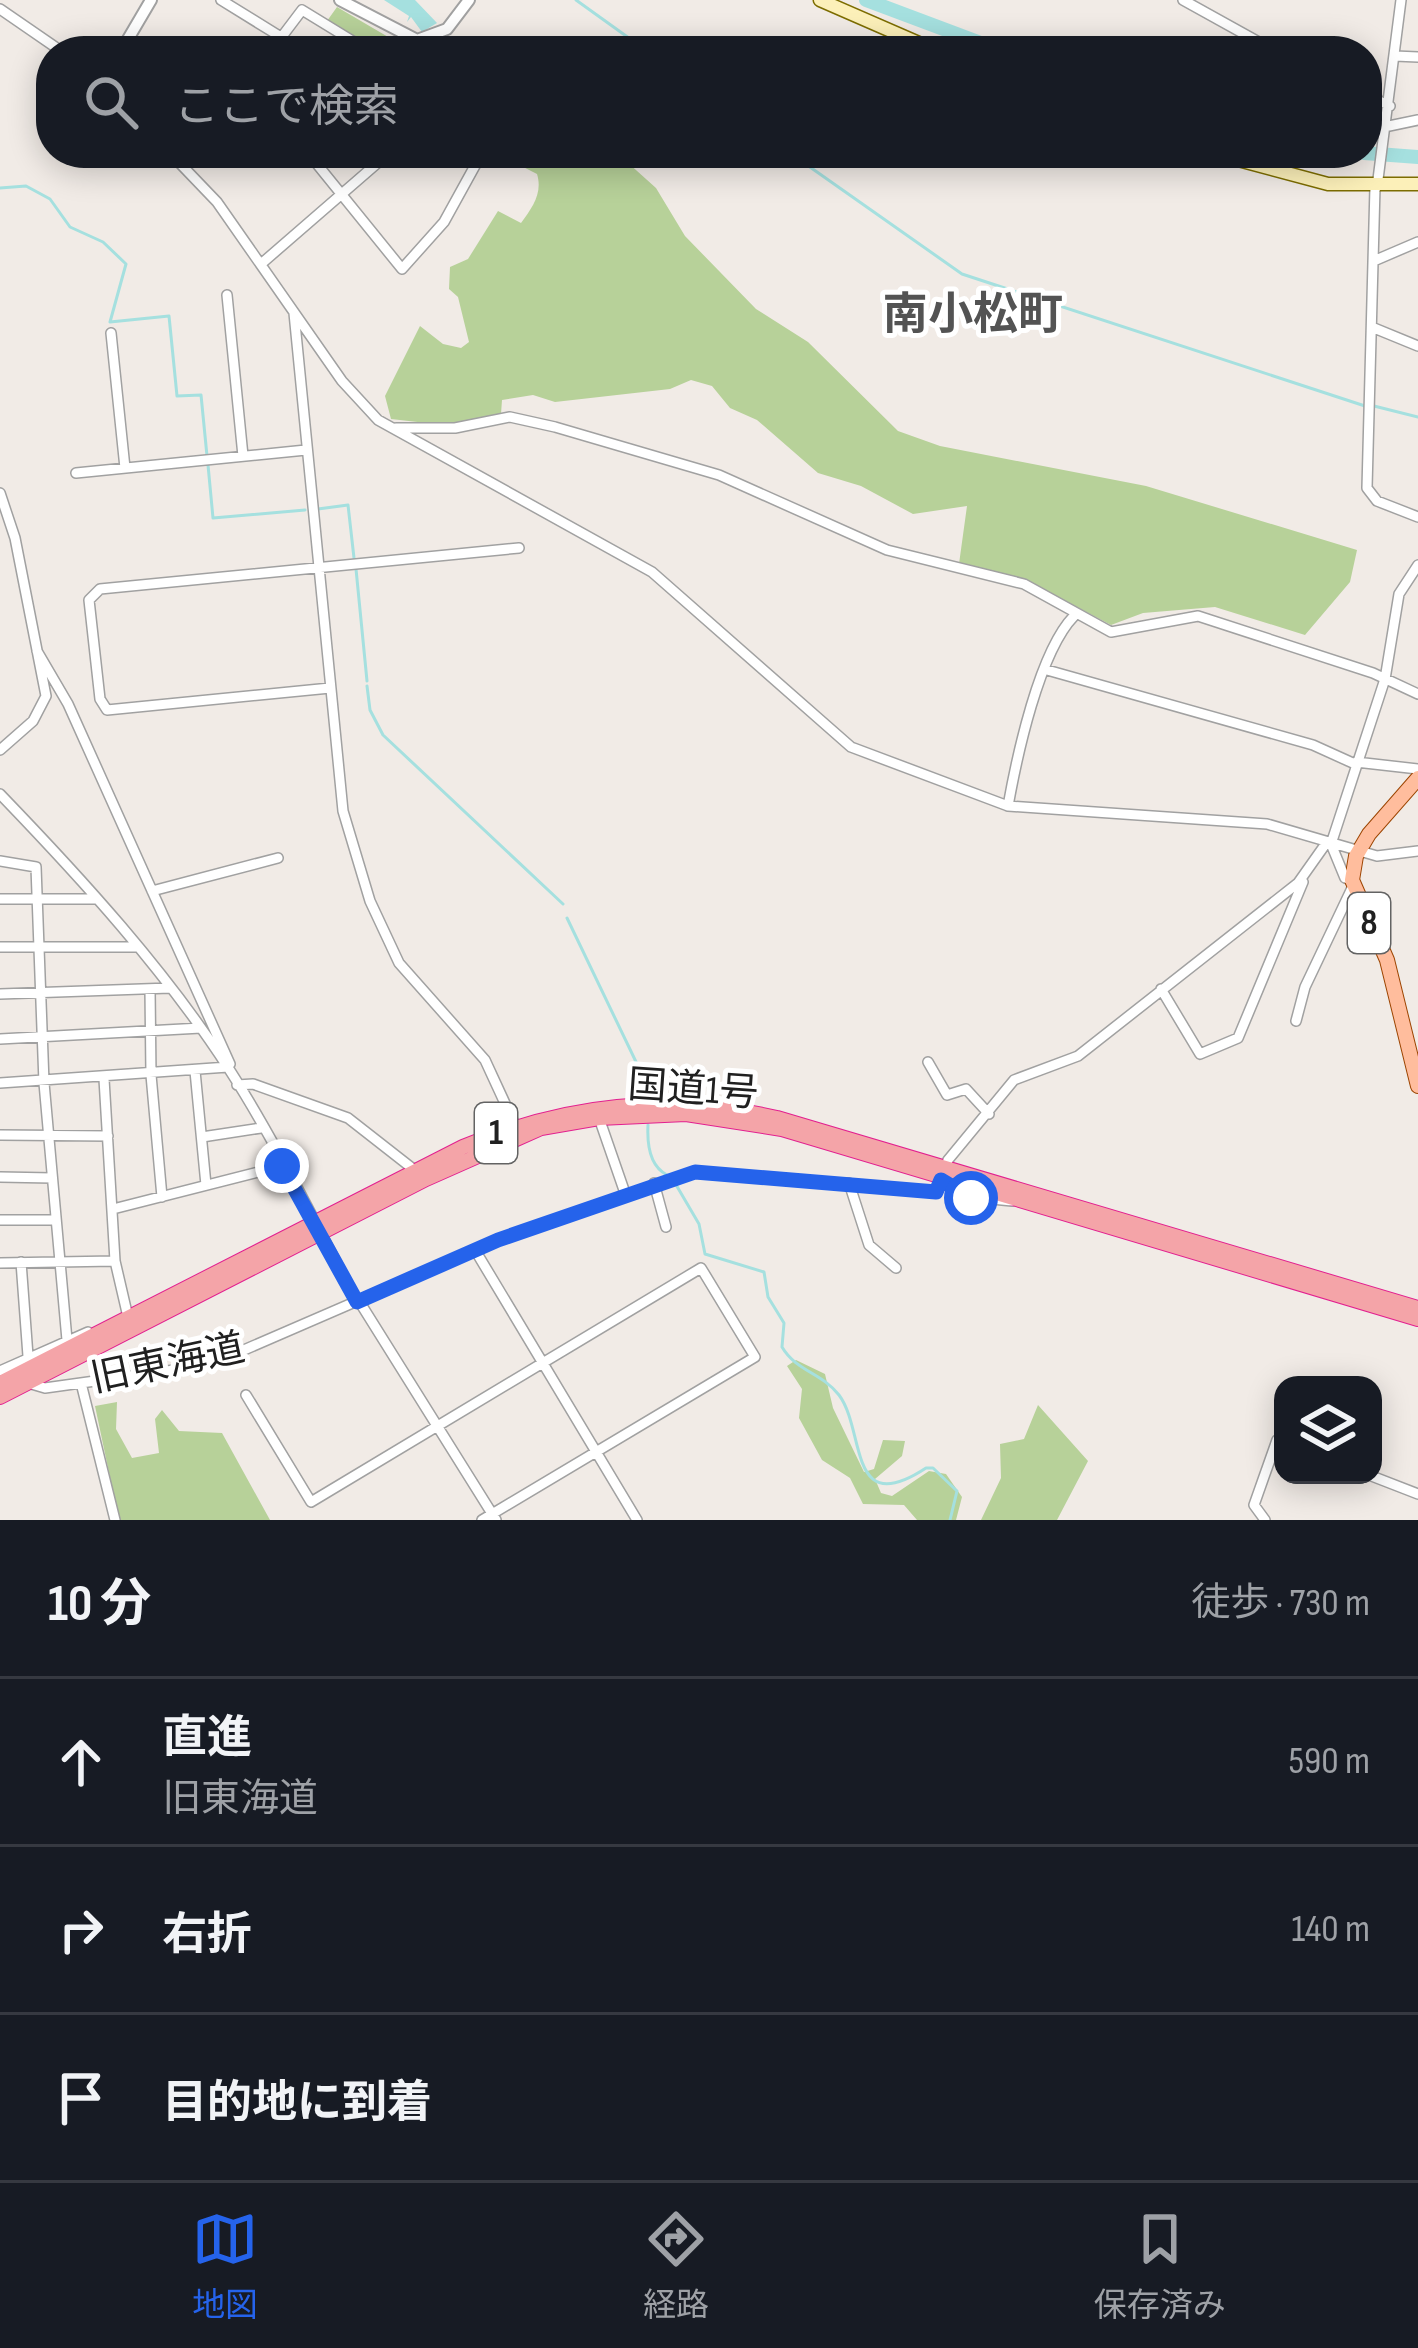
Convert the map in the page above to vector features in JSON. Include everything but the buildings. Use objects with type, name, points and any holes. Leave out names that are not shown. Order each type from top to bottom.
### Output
[{"type":"highway","name":"国道1号","points":[[8,1377],[515,1126],[610,1105],[687,1103],[748,1117],[942,1180],[1180,1243]]},
{"type":"highway","name":"国道1号","points":[[422,1176],[520,1135],[599,1118],[748,1117]]},
{"type":"highway","name":"国道1号","points":[[942,1180],[1215,1253],[1418,1319]]},
{"type":"highway","name":"国道1号","points":[[0,1397],[8,1377],[317,1228]]},
{"type":"highway","name":"国道1号","points":[[1350,1294],[1418,1308]]},
{"type":"main road","points":[[820,0],[903,36]]},
{"type":"main road","points":[[1268,168],[1328,184],[1418,184]]},
{"type":"main road","name":"8","points":[[1418,778],[1359,850],[1353,883],[1387,960],[1418,1086]]},
{"type":"street","points":[[130,36],[151,0]]},
{"type":"street","points":[[221,0],[279,36]]},
{"type":"street","points":[[340,0],[410,36]]},
{"type":"street","points":[[429,36],[447,29],[469,0]]},
{"type":"street","points":[[1183,0],[1248,36]]},
{"type":"street","points":[[1382,158],[1401,0]]},
{"type":"street","points":[[0,9],[39,36]]},
{"type":"street","points":[[282,36],[302,10],[344,36]]},
{"type":"street","points":[[1395,56],[1418,57]]},
{"type":"street","points":[[1382,102],[1390,106]]},
{"type":"street","points":[[1388,130],[1418,120]]},
{"type":"street","points":[[184,168],[217,202],[366,410],[652,572],[841,741],[1007,806],[1267,824],[1376,856],[1418,850]]},
{"type":"street","points":[[319,168],[402,269],[444,222],[474,168]]},
{"type":"street","points":[[261,264],[370,168]]},
{"type":"street","points":[[1380,168],[1369,492],[1418,517]]},
{"type":"street","points":[[1376,260],[1418,242]]},
{"type":"street","points":[[227,295],[243,457]]},
{"type":"street","points":[[294,313],[343,811],[370,901],[408,975],[485,1060],[515,1126]]},
{"type":"street","points":[[1374,328],[1418,346]]},
{"type":"street","points":[[111,333],[124,468]]},
{"type":"street","points":[[391,428],[438,429],[510,417],[646,452],[719,476],[868,543],[1024,584],[1075,616],[1117,633],[1198,616],[1418,694]]},
{"type":"street","points":[[76,473],[306,450]]},
{"type":"street","points":[[0,493],[15,538],[44,705],[18,737],[0,750]]},
{"type":"street","points":[[331,688],[107,710],[100,699],[89,600],[100,589],[519,548]]},
{"type":"street","points":[[1161,989],[1200,1054],[1238,1038],[1305,876],[1329,843],[1385,679],[1399,594],[1418,566]]},
{"type":"street","points":[[1007,806],[1016,758],[1047,670],[1061,631],[1075,616]]},
{"type":"street","points":[[37,651],[68,704],[220,1033],[232,1075]]},
{"type":"street","points":[[1047,670],[1293,738],[1356,763],[1418,769]]},
{"type":"street","points":[[0,794],[96,899],[201,1028],[358,1301],[436,1427],[490,1518],[754,1357],[701,1268],[543,1362],[436,1427],[311,1502],[246,1395]]},
{"type":"street","points":[[1296,1022],[1305,987],[1353,883],[1345,878],[1329,843]]},
{"type":"street","points":[[0,861],[34,862],[52,849]]},
{"type":"street","points":[[152,892],[278,858]]},
{"type":"street","points":[[34,862],[44,1083],[67,1340]]},
{"type":"street","points":[[942,1180],[1014,1080],[1078,1056],[1305,876]]},
{"type":"street","points":[[0,899],[96,899]]},
{"type":"street","points":[[0,947],[136,947]]},
{"type":"street","points":[[0,994],[170,988]]},
{"type":"street","points":[[151,989],[151,1075],[162,1197]]},
{"type":"street","points":[[0,1039],[201,1028]]},
{"type":"street","points":[[928,1062],[947,1095],[966,1089],[989,1114]]},
{"type":"street","points":[[195,1071],[206,1185]]},
{"type":"street","points":[[0,1083],[195,1071],[232,1075],[339,1114],[422,1176]]},
{"type":"street","points":[[104,1079],[115,1261],[128,1317]]},
{"type":"street","points":[[599,1118],[625,1193]]},
{"type":"street","points":[[202,1137],[261,1128]]},
{"type":"street","points":[[0,1135],[108,1136]]},
{"type":"street","points":[[113,1209],[282,1166]]},
{"type":"street","name":"旧東海道","points":[[8,1377],[45,1388],[201,1365],[475,1250],[625,1193],[703,1171],[849,1183],[942,1180],[962,1196],[994,1203],[1017,1200]]},
{"type":"street","points":[[0,1178],[52,1178]]},
{"type":"street","points":[[849,1183],[869,1245],[896,1268]]},
{"type":"street","points":[[654,1184],[666,1227]]},
{"type":"street","points":[[0,1220],[56,1220]]},
{"type":"street","points":[[475,1250],[637,1520]]},
{"type":"street","points":[[0,1263],[115,1261]]},
{"type":"street","points":[[21,1262],[28,1355]]},
{"type":"street","points":[[8,1377],[28,1355],[111,1325]]},
{"type":"street","points":[[82,1383],[115,1520]]},
{"type":"street","points":[[1265,1520],[1253,1505],[1274,1448]]},
{"type":"street","points":[[1382,1480],[1418,1494]]},
{"type":"green space","points":[[337,7],[387,36],[354,36],[327,21]]},
{"type":"green space","points":[[525,168],[634,168],[656,188],[685,236],[756,309],[808,342],[898,431],[940,446],[1146,486],[1357,550],[1350,582],[1305,635],[1215,607],[1143,613],[1111,625],[1024,579],[959,564],[967,506],[913,514],[861,486],[818,473],[757,420],[730,408],[712,386],[691,380],[670,389],[555,402],[533,395],[502,400],[501,414],[444,425],[391,419],[385,396],[420,326],[443,344],[461,348],[469,342],[458,297],[449,289],[450,267],[468,259],[498,211],[521,223],[539,188],[537,174]]},
{"type":"green space","points":[[796,1360],[825,1374],[833,1408],[864,1472],[874,1469],[883,1440],[905,1441],[902,1456],[875,1479],[881,1493],[892,1496],[929,1471],[946,1474],[962,1497],[956,1520],[917,1520],[904,1505],[863,1504],[850,1478],[822,1460],[799,1418],[802,1389],[787,1366]]},
{"type":"green space","points":[[117,1402],[116,1429],[132,1458],[159,1453],[155,1419],[162,1410],[179,1431],[222,1433],[270,1520],[119,1520],[95,1406]]},
{"type":"green space","points":[[1038,1405],[1088,1461],[1057,1520],[981,1520],[1001,1478],[1000,1444],[1024,1439]]},
{"type":"water","points":[[384,0],[415,0],[437,23],[422,32],[411,17],[407,22],[409,16]]},
{"type":"waterway","points":[[576,0],[626,36]]},
{"type":"waterway","points":[[866,0],[962,36]]},
{"type":"waterway","points":[[1382,154],[1418,157]]},
{"type":"waterway","points":[[811,168],[962,274],[1365,406]]},
{"type":"waterway","points":[[0,188],[26,186],[50,199],[70,227],[103,242],[126,264],[110,322],[169,316],[177,396],[201,395],[207,456]]},
{"type":"waterway","points":[[1374,406],[1418,417]]},
{"type":"waterway","points":[[208,465],[213,518],[305,510]]},
{"type":"waterway","points":[[318,509],[348,505],[354,558]]},
{"type":"waterway","points":[[356,569],[367,681]]},
{"type":"waterway","points":[[367,686],[370,710],[383,735],[563,904]]},
{"type":"waterway","points":[[567,918],[650,1091]]},
{"type":"waterway","points":[[648,1125],[653,1160],[667,1175]]},
{"type":"waterway","points":[[675,1183],[699,1224],[705,1254],[764,1272],[768,1297],[784,1323],[782,1347],[794,1362],[839,1395],[871,1477],[883,1484],[933,1468],[957,1491],[950,1520]]},
{"type":"district","name":"南小松町","points":[[973,315]]},
{"type":"route","points":[[282,1166],[357,1302],[498,1240],[695,1172],[936,1192],[941,1180],[971,1198]]}]
